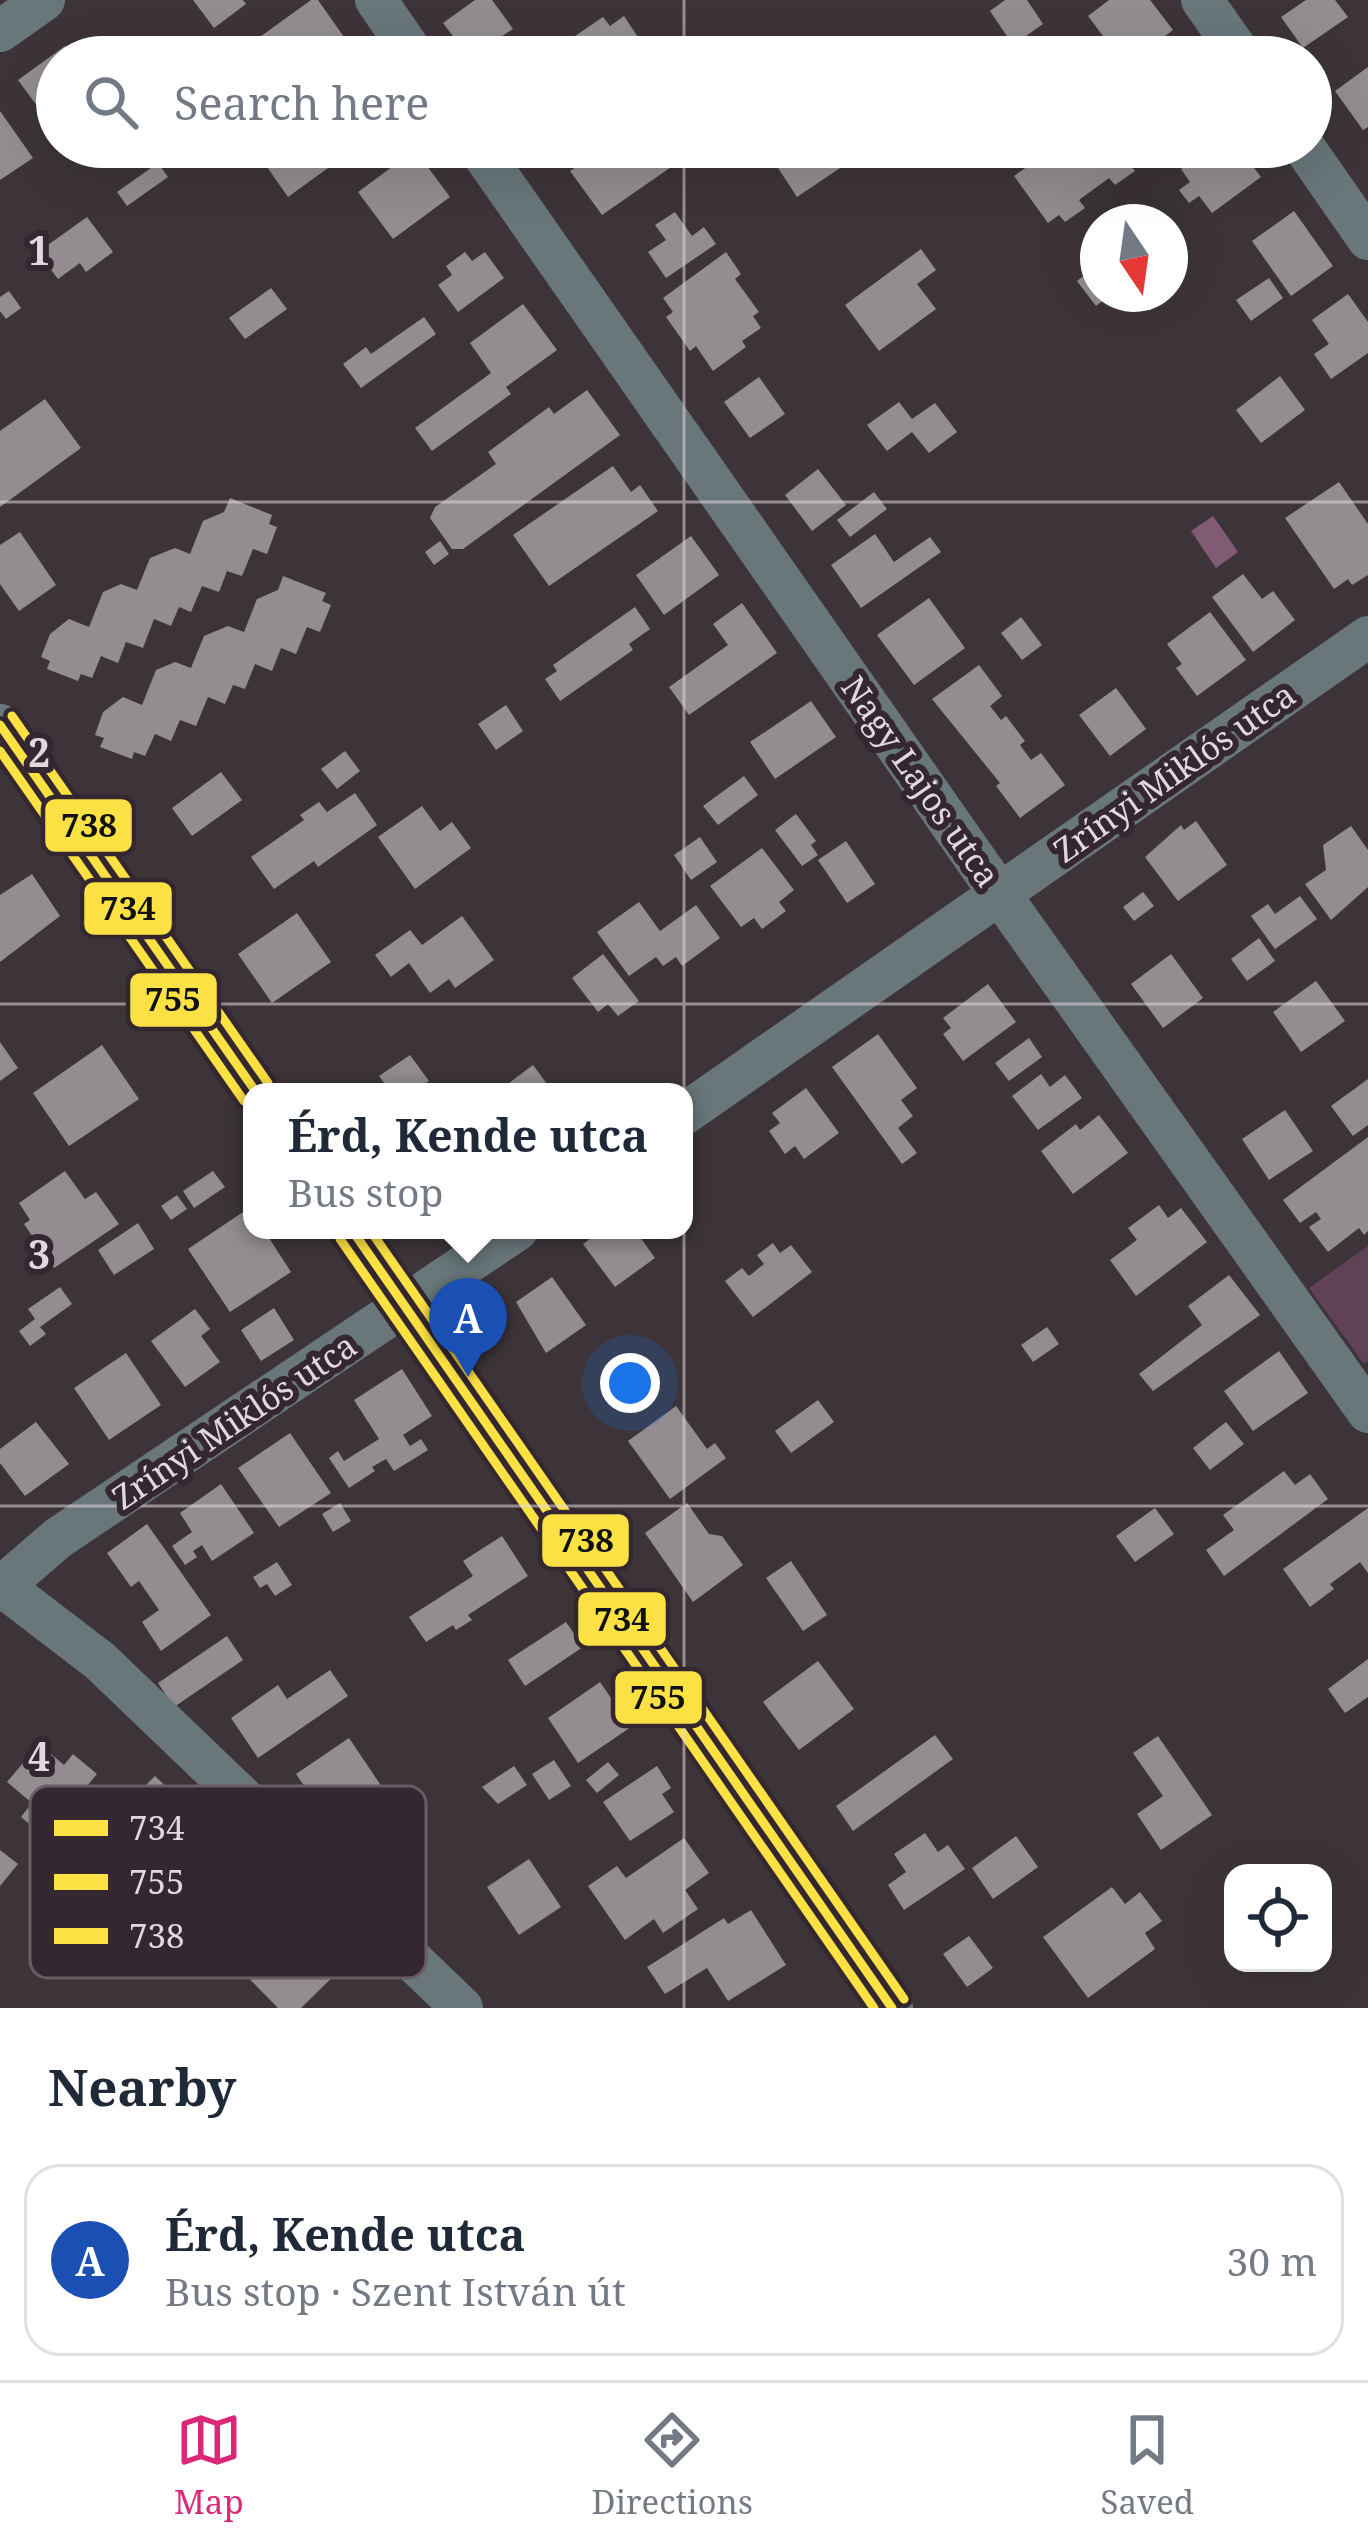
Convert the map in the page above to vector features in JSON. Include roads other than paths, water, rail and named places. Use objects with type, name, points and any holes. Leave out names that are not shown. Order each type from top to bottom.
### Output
[{"type":"street","points":[[0,31],[44,0]]},
{"type":"street","points":[[376,0],[401,36]]},
{"type":"street","points":[[1202,0],[1227,36]]},
{"type":"street","name":"Nagy Lajos utca","points":[[493,168],[1368,1412]]},
{"type":"street","points":[[1319,168],[1368,239]]},
{"type":"street","name":"Zrínyi Miklós utca","points":[[693,1108],[1368,637]]},
{"type":"street","points":[[0,725],[250,1083]]},
{"type":"street","points":[[358,1239],[892,2008]]},
{"type":"street","name":"Zrínyi Miklós utca","points":[[3,1578],[505,1239]]},
{"type":"street","points":[[3,1578],[100,1661],[231,1786]]},
{"type":"street","points":[[426,1973],[463,2008]]},
{"type":"place","name":"Érd, Kende utca","points":[[468,1377]]}]
